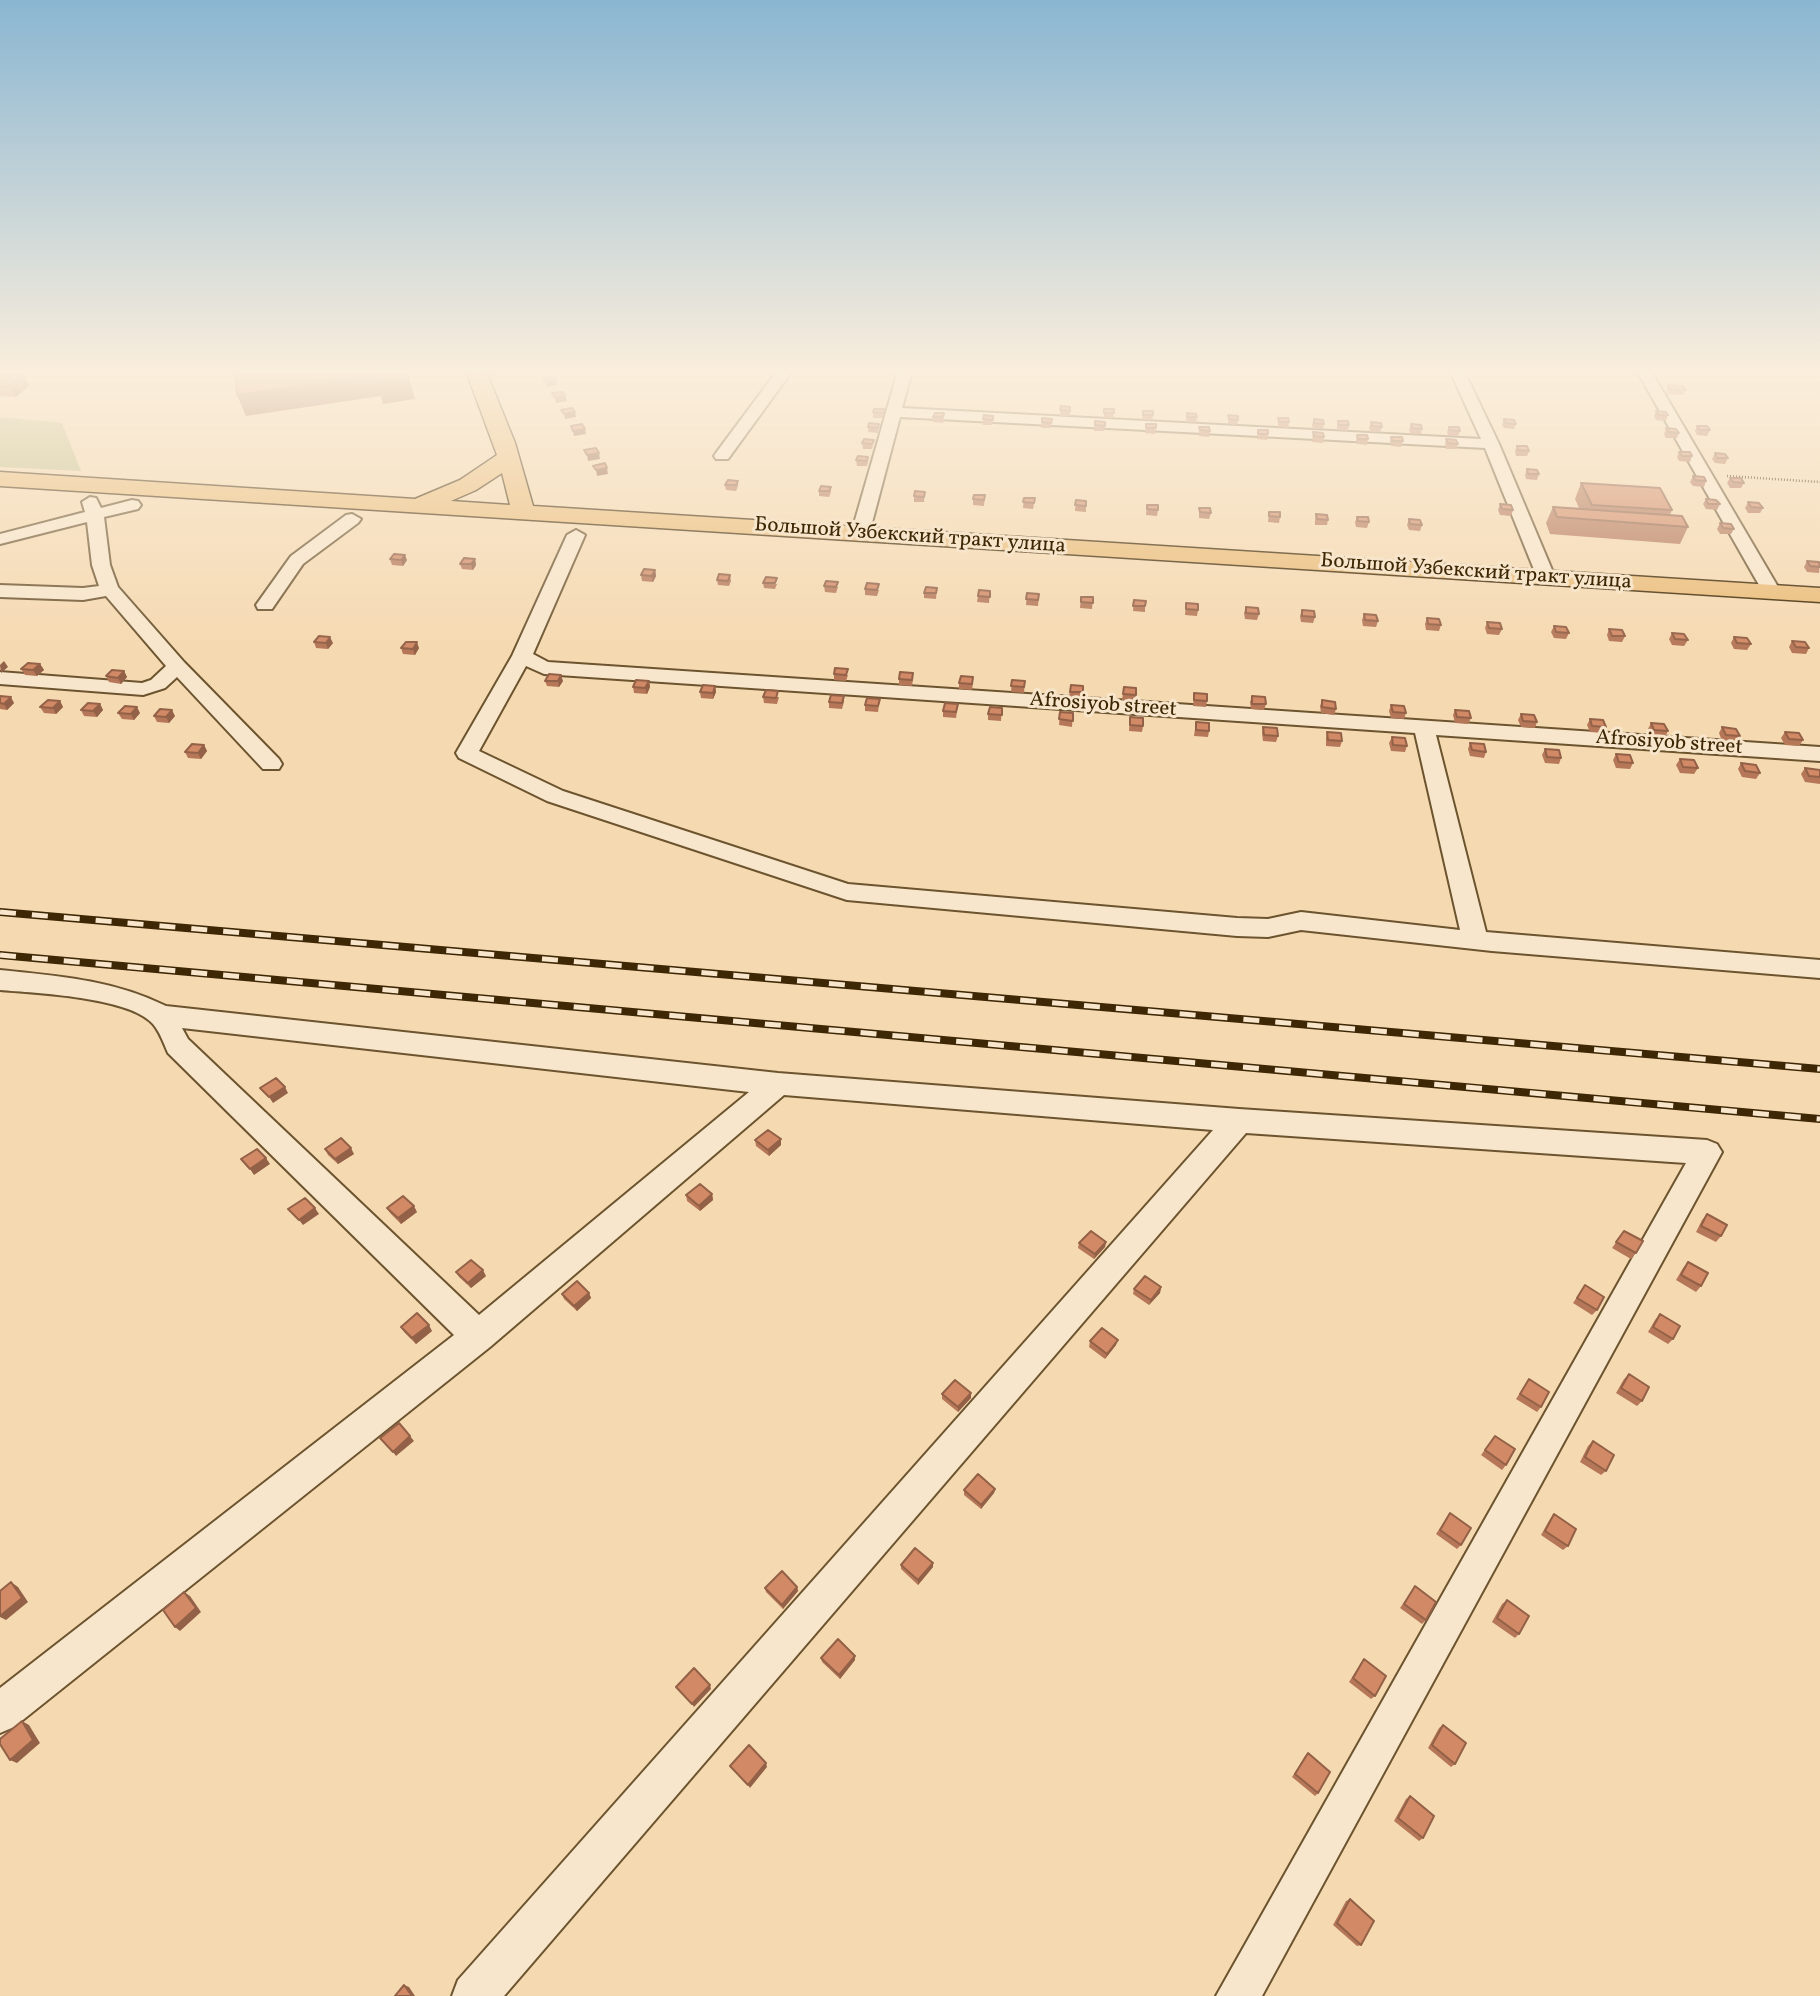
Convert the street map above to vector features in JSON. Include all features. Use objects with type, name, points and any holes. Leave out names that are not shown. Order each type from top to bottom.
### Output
[{"type":"main road","points":[[405,506],[460,490],[482,478],[496,464]]},
{"type":"main road","points":[[509,464],[524,513]]},
{"type":"main road","points":[[516,464],[541,491],[565,506],[605,518]]},
{"type":"main road","name":"Большой Узбекский тракт улица","points":[[0,479],[1820,594]]},
{"type":"main road","name":"Большой Узбекский тракт улица","points":[[0,497],[92,508],[132,505],[576,535],[1820,610]]},
{"type":"street","points":[[860,534],[879,464]]},
{"type":"street","points":[[1498,464],[1546,577]]},
{"type":"street","points":[[1698,464],[1772,592]]},
{"type":"street","points":[[0,539],[92,508],[101,565],[109,588],[177,666],[271,764]]},
{"type":"street","points":[[265,605],[297,560],[352,519]]},
{"type":"street","points":[[576,535],[522,656],[467,753],[555,796],[847,892],[1237,928],[1268,928],[1301,921],[1475,940],[1820,969]]},
{"type":"street","points":[[0,591],[83,594],[97,593],[109,588]]},
{"type":"street","name":"Afrosiyob street","points":[[522,656],[544,668],[1820,754]]},
{"type":"street","points":[[0,678],[143,689],[158,684],[177,666]]},
{"type":"street","points":[[1424,727],[1475,940]]},
{"type":"street","points":[[0,980],[90,989],[128,999],[162,1016],[778,1084],[1239,1121],[1707,1152],[1238,1996]]},
{"type":"street","points":[[162,1016],[178,1046],[478,1336]]},
{"type":"street","points":[[2,1706],[478,1336],[778,1084]]},
{"type":"street","points":[[474,1996],[1239,1121]]},
{"type":"path","points":[[1704,474],[1820,482]]},
{"type":"shaded area","points":[[0,464],[78,464],[81,471],[0,467]]},
{"type":"building","points":[[605,464],[607,468],[596,470],[593,466]]},
{"type":"building","points":[[1527,469],[1537,470],[1539,474],[1528,474]]},
{"type":"building","points":[[1693,476],[1704,477],[1706,481],[1695,480]]},
{"type":"building","points":[[1730,478],[1741,478],[1744,483],[1733,482]]},
{"type":"building","points":[[728,480],[738,481],[736,485],[725,485]]},
{"type":"building","points":[[1581,483],[1660,488],[1672,510],[1592,505]]},
{"type":"building","points":[[821,486],[831,487],[829,491],[819,491]]},
{"type":"building","points":[[915,491],[925,492],[924,497],[914,496]]},
{"type":"building","points":[[974,495],[985,495],[984,500],[973,499]]},
{"type":"building","points":[[1024,498],[1035,498],[1034,503],[1023,502]]},
{"type":"building","points":[[1706,499],[1716,500],[1720,504],[1708,504]]},
{"type":"building","points":[[1076,500],[1086,501],[1086,506],[1075,505]]},
{"type":"building","points":[[1748,502],[1759,503],[1763,508],[1751,507]]},
{"type":"building","points":[[1500,504],[1511,505],[1513,510],[1502,509]]},
{"type":"building","points":[[1147,505],[1158,505],[1158,510],[1147,509]]},
{"type":"building","points":[[1553,507],[1682,516],[1688,527],[1557,517]]},
{"type":"building","points":[[1199,508],[1210,508],[1211,513],[1200,512]]},
{"type":"building","points":[[1269,512],[1280,512],[1280,517],[1269,516]]},
{"type":"building","points":[[1316,514],[1327,515],[1328,520],[1317,519]]},
{"type":"building","points":[[1357,517],[1368,517],[1369,522],[1358,521]]},
{"type":"building","points":[[1409,519],[1420,520],[1422,525],[1410,524]]},
{"type":"building","points":[[1720,523],[1731,524],[1734,529],[1723,528]]},
{"type":"building","points":[[394,554],[405,555],[401,560],[390,559]]},
{"type":"building","points":[[464,558],[475,559],[471,564],[460,564]]},
{"type":"building","points":[[1807,561],[1819,562],[1820,567],[1810,566]]},
{"type":"building","points":[[644,569],[655,570],[652,576],[641,575]]},
{"type":"building","points":[[719,574],[730,575],[728,581],[717,580]]},
{"type":"building","points":[[766,577],[777,578],[775,583],[763,583]]},
{"type":"building","points":[[826,581],[838,582],[836,587],[824,586]]},
{"type":"building","points":[[867,583],[879,584],[877,590],[865,589]]},
{"type":"building","points":[[926,587],[937,588],[936,593],[924,593]]},
{"type":"building","points":[[979,590],[990,591],[990,597],[978,596]]},
{"type":"building","points":[[1027,593],[1039,594],[1038,600],[1026,599]]},
{"type":"building","points":[[1081,597],[1093,597],[1093,603],[1081,602]]},
{"type":"building","points":[[1134,600],[1146,601],[1145,606],[1133,606]]},
{"type":"building","points":[[1186,603],[1198,604],[1198,610],[1186,609]]},
{"type":"building","points":[[1246,607],[1258,608],[1259,614],[1246,613]]},
{"type":"building","points":[[1302,610],[1314,611],[1315,617],[1302,616]]},
{"type":"building","points":[[1364,614],[1376,615],[1378,621],[1365,620]]},
{"type":"building","points":[[1427,618],[1439,619],[1441,625],[1428,624]]},
{"type":"building","points":[[1487,622],[1500,623],[1502,629],[1489,628]]},
{"type":"building","points":[[1554,626],[1566,627],[1569,633],[1556,632]]},
{"type":"building","points":[[1609,629],[1622,630],[1625,636],[1612,636]]},
{"type":"building","points":[[1672,633],[1684,634],[1688,640],[1675,639]]},
{"type":"building","points":[[319,636],[330,637],[326,643],[314,642]]},
{"type":"building","points":[[1734,637],[1747,638],[1751,644],[1737,643]]},
{"type":"building","points":[[1792,641],[1805,642],[1809,648],[1796,647]]},
{"type":"building","points":[[406,642],[417,642],[413,649],[401,648]]},
{"type":"building","points":[[28,663],[40,664],[33,670],[21,669]]},
{"type":"building","points":[[835,668],[848,669],[846,675],[834,674]]},
{"type":"building","points":[[112,670],[124,671],[118,678],[106,676]]},
{"type":"building","points":[[900,672],[913,673],[912,680],[899,679]]},
{"type":"building","points":[[549,674],[561,675],[558,681],[545,681]]},
{"type":"building","points":[[961,676],[973,677],[972,684],[959,683]]},
{"type":"building","points":[[636,680],[649,681],[645,688],[633,687]]},
{"type":"building","points":[[1012,680],[1025,681],[1024,687],[1011,686]]},
{"type":"building","points":[[703,685],[715,686],[713,693],[700,692]]},
{"type":"building","points":[[1071,685],[1083,686],[1083,692],[1070,692]]},
{"type":"building","points":[[1124,687],[1136,688],[1136,695],[1123,694]]},
{"type":"building","points":[[766,690],[778,691],[776,698],[763,697]]},
{"type":"building","points":[[1194,693],[1207,694],[1207,701],[1194,700]]},
{"type":"building","points":[[831,695],[844,696],[842,703],[829,702]]},
{"type":"building","points":[[0,696],[11,697],[4,704],[0,703]]},
{"type":"building","points":[[1252,696],[1265,697],[1266,704],[1252,704]]},
{"type":"building","points":[[867,698],[880,699],[878,706],[865,705]]},
{"type":"building","points":[[48,700],[60,701],[53,708],[40,707]]},
{"type":"building","points":[[1322,700],[1335,702],[1336,709],[1322,707]]},
{"type":"building","points":[[88,703],[100,704],[93,711],[81,710]]},
{"type":"building","points":[[945,703],[958,704],[956,712],[943,711]]},
{"type":"building","points":[[1391,705],[1404,706],[1406,713],[1393,712]]},
{"type":"building","points":[[125,706],[137,707],[131,714],[118,713]]},
{"type":"building","points":[[990,707],[1002,708],[1002,715],[988,714]]},
{"type":"building","points":[[160,709],[172,710],[166,717],[154,716]]},
{"type":"building","points":[[1455,710],[1469,711],[1471,718],[1457,717]]},
{"type":"building","points":[[1060,712],[1073,713],[1073,721],[1059,719]]},
{"type":"building","points":[[1521,714],[1534,715],[1537,722],[1523,721]]},
{"type":"building","points":[[1130,717],[1143,718],[1143,726],[1130,725]]},
{"type":"building","points":[[1590,719],[1603,720],[1606,727],[1592,726]]},
{"type":"building","points":[[1196,722],[1209,723],[1209,731],[1196,730]]},
{"type":"building","points":[[1651,723],[1664,724],[1668,731],[1654,730]]},
{"type":"building","points":[[1263,727],[1277,728],[1278,736],[1264,735]]},
{"type":"building","points":[[1722,727],[1736,729],[1740,736],[1726,735]]},
{"type":"building","points":[[1327,732],[1341,733],[1342,741],[1328,740]]},
{"type":"building","points":[[1785,732],[1799,733],[1803,740],[1789,739]]},
{"type":"building","points":[[1392,737],[1405,738],[1407,746],[1393,745]]},
{"type":"building","points":[[1470,743],[1484,744],[1486,752],[1472,750]]},
{"type":"building","points":[[192,744],[204,745],[198,753],[185,752]]},
{"type":"building","points":[[1545,749],[1559,750],[1561,758],[1547,757]]},
{"type":"building","points":[[1616,754],[1630,755],[1633,763],[1619,762]]},
{"type":"building","points":[[1680,759],[1694,760],[1698,768],[1683,767]]},
{"type":"building","points":[[1741,763],[1756,765],[1760,773],[1745,771]]},
{"type":"building","points":[[1805,768],[1820,770],[1820,777],[1809,776]]},
{"type":"building","points":[[276,1078],[285,1087],[269,1097],[260,1088]]},
{"type":"building","points":[[768,1130],[781,1139],[768,1150],[755,1140]]},
{"type":"building","points":[[341,1138],[351,1148],[335,1159],[325,1149]]},
{"type":"building","points":[[257,1149],[266,1158],[250,1169],[241,1159]]},
{"type":"building","points":[[700,1184],[712,1194],[699,1206],[686,1195]]},
{"type":"building","points":[[403,1196],[414,1206],[398,1218],[387,1208]]},
{"type":"building","points":[[305,1198],[315,1208],[299,1220],[288,1209]]},
{"type":"building","points":[[1707,1214],[1727,1225],[1721,1236],[1701,1226]]},
{"type":"building","points":[[1091,1231],[1106,1242],[1095,1254],[1079,1243]]},
{"type":"building","points":[[1624,1231],[1643,1241],[1636,1253],[1616,1242]]},
{"type":"building","points":[[471,1260],[483,1270],[468,1283],[456,1272]]},
{"type":"building","points":[[1688,1262],[1708,1273],[1701,1286],[1681,1275]]},
{"type":"building","points":[[1145,1276],[1161,1287],[1151,1300],[1134,1289]]},
{"type":"building","points":[[577,1281],[589,1293],[574,1306],[562,1294]]},
{"type":"building","points":[[1585,1285],[1604,1297],[1597,1310],[1577,1298]]},
{"type":"building","points":[[417,1313],[429,1325],[412,1338],[401,1327]]},
{"type":"building","points":[[1660,1314],[1680,1326],[1673,1339],[1653,1327]]},
{"type":"building","points":[[1102,1328],[1118,1340],[1107,1354],[1090,1341]]},
{"type":"building","points":[[1629,1374],[1649,1387],[1642,1401],[1621,1388]]},
{"type":"building","points":[[1529,1379],[1549,1392],[1541,1407],[1520,1394]]},
{"type":"building","points":[[955,1380],[971,1393],[958,1407],[942,1394]]},
{"type":"building","points":[[399,1423],[410,1436],[393,1452],[380,1438]]},
{"type":"building","points":[[1495,1436],[1515,1449],[1506,1465],[1485,1450]]},
{"type":"building","points":[[1593,1441],[1614,1455],[1606,1471],[1585,1457]]},
{"type":"building","points":[[978,1474],[995,1489],[981,1505],[964,1490]]},
{"type":"building","points":[[1450,1513],[1471,1528],[1461,1545],[1440,1530]]},
{"type":"building","points":[[1554,1514],[1576,1529],[1568,1546],[1545,1531]]},
{"type":"building","points":[[915,1548],[933,1563],[918,1580],[901,1565]]},
{"type":"building","points":[[782,1571],[797,1587],[782,1605],[765,1588]]},
{"type":"building","points":[[11,1582],[22,1598],[0,1616],[0,1591]]},
{"type":"building","points":[[1415,1586],[1436,1602],[1426,1620],[1404,1604]]},
{"type":"building","points":[[184,1592],[196,1608],[175,1627],[163,1610]]},
{"type":"building","points":[[1507,1600],[1529,1616],[1519,1634],[1497,1618]]},
{"type":"building","points":[[838,1639],[855,1656],[839,1675],[821,1658]]},
{"type":"building","points":[[1364,1659],[1386,1676],[1375,1696],[1353,1678]]},
{"type":"building","points":[[694,1668],[710,1685],[692,1704],[676,1687]]},
{"type":"building","points":[[22,1721],[33,1740],[10,1760],[0,1744],[0,1739]]},
{"type":"building","points":[[1443,1725],[1466,1743],[1455,1764],[1432,1745]]},
{"type":"building","points":[[749,1745],[766,1763],[748,1785],[730,1766]]},
{"type":"building","points":[[1308,1753],[1330,1772],[1318,1793],[1295,1774]]},
{"type":"building","points":[[1410,1796],[1434,1816],[1423,1838],[1398,1818]]},
{"type":"building","points":[[1350,1899],[1374,1921],[1361,1945],[1337,1923]]},
{"type":"building","points":[[404,1985],[412,1996],[395,1996]]},
{"type":"railway","points":[[0,912],[1820,1069]]},
{"type":"railway","points":[[0,955],[1820,1119]]}]
